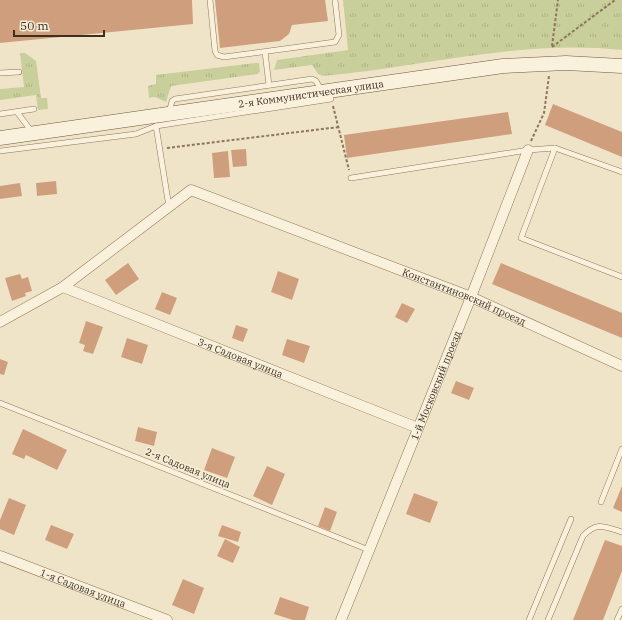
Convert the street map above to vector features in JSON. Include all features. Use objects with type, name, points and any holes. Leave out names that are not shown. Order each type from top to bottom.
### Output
[{"type":"street","name":"2-я Коммунистическая улица","points":[[0,138],[169,114],[327,95],[518,64],[566,63],[622,66]]},
{"type":"street","name":"1-й Московский проезд","points":[[341,620],[471,297],[528,150]]},
{"type":"street","name":"Константиновский проезд","points":[[169,208],[191,190],[471,297],[622,366]]},
{"type":"street","points":[[0,322],[63,287],[169,208]]},
{"type":"street","name":"3-я Садовая улица","points":[[63,287],[418,428]]},
{"type":"street","name":"1-я Садовая улица","points":[[0,556],[167,620]]},
{"type":"lane","points":[[210,0],[215,48],[218,55],[224,57],[335,42],[339,35],[336,0]]},
{"type":"lane","points":[[265,52],[269,85]]},
{"type":"lane","points":[[0,74],[19,72]]},
{"type":"lane","points":[[0,151],[136,134],[156,126],[327,95],[316,81],[312,79],[176,98],[172,101],[169,114]]},
{"type":"lane","points":[[0,114],[34,110]]},
{"type":"lane","points":[[17,112],[33,133]]},
{"type":"lane","points":[[156,126],[169,208]]},
{"type":"lane","points":[[556,148],[521,238],[622,277]]},
{"type":"lane","points":[[352,178],[528,150],[556,148],[622,172]]},
{"type":"lane","name":"2-я Садовая улица","points":[[0,403],[369,550]]},
{"type":"lane","points":[[600,502],[622,449]]},
{"type":"lane","points":[[529,620],[571,519]]},
{"type":"lane","points":[[548,620],[583,536],[597,526],[622,532]]},
{"type":"lane","points":[[617,620],[622,609]]},
{"type":"path","points":[[551,52],[558,0]]},
{"type":"path","points":[[552,47],[615,0]]},
{"type":"path","points":[[528,150],[544,113],[550,73]]},
{"type":"path","points":[[327,95],[339,127],[352,178]]},
{"type":"path","points":[[159,149],[339,127]]},
{"type":"green space","points":[[343,0],[622,0],[622,50],[547,48],[509,51],[323,76],[318,74],[312,65],[274,70],[277,60],[348,50]]},
{"type":"green space","points":[[20,53],[25,53],[36,61],[41,98],[47,98],[48,109],[38,110],[36,95],[0,100],[0,89],[24,87]]},
{"type":"green space","points":[[259,63],[260,72],[257,74],[171,86],[166,102],[155,97],[149,98],[148,86],[156,84],[156,75]]},
{"type":"building","points":[[0,0],[192,0],[193,24],[0,43]]},
{"type":"building","points":[[215,0],[325,0],[328,21],[292,25],[289,34],[280,41],[220,48]]},
{"type":"building","points":[[553,104],[622,132],[622,157],[545,125]]},
{"type":"building","points":[[508,112],[512,134],[347,158],[344,135]]},
{"type":"building","points":[[246,149],[247,166],[233,167],[231,150]]},
{"type":"building","points":[[228,151],[230,177],[214,178],[212,153]]},
{"type":"building","points":[[56,181],[57,194],[37,196],[36,183]]},
{"type":"building","points":[[20,183],[22,196],[0,199],[0,186]]},
{"type":"building","points":[[128,263],[139,279],[116,295],[105,280]]},
{"type":"building","points":[[501,263],[622,313],[622,338],[492,284]]},
{"type":"building","points":[[278,271],[299,279],[292,300],[271,292]]},
{"type":"building","points":[[20,274],[22,279],[28,277],[32,291],[25,293],[26,296],[12,301],[5,278]]},
{"type":"building","points":[[162,292],[177,298],[170,315],[155,309]]},
{"type":"building","points":[[402,303],[415,309],[407,323],[395,317]]},
{"type":"building","points":[[86,321],[103,327],[93,354],[83,351],[85,345],[79,343]]},
{"type":"building","points":[[236,325],[248,329],[243,342],[232,338]]},
{"type":"building","points":[[127,338],[148,345],[142,364],[121,357]]},
{"type":"building","points":[[287,339],[310,346],[304,363],[282,355]]},
{"type":"building","points":[[0,359],[8,362],[4,375],[0,374]]},
{"type":"building","points":[[456,381],[474,388],[469,400],[451,393]]},
{"type":"building","points":[[138,427],[157,432],[154,446],[135,441]]},
{"type":"building","points":[[23,429],[67,450],[57,470],[26,455],[24,459],[12,454]]},
{"type":"building","points":[[212,448],[235,457],[227,478],[204,470]]},
{"type":"building","points":[[267,466],[285,474],[272,505],[253,496]]},
{"type":"building","points":[[622,486],[622,512],[613,508]]},
{"type":"building","points":[[414,493],[438,502],[430,523],[406,514]]},
{"type":"building","points":[[9,498],[26,505],[14,535],[0,529],[0,520]]},
{"type":"building","points":[[325,507],[337,512],[330,531],[318,526]]},
{"type":"building","points":[[51,525],[74,534],[67,549],[45,540]]},
{"type":"building","points":[[222,525],[241,532],[238,542],[218,536]]},
{"type":"building","points":[[225,539],[240,547],[233,563],[217,556]]},
{"type":"building","points":[[605,540],[622,546],[622,571],[603,620],[573,620]]},
{"type":"building","points":[[183,579],[204,588],[194,614],[172,605]]},
{"type":"building","points":[[280,597],[309,607],[305,620],[293,620],[274,614]]}]
